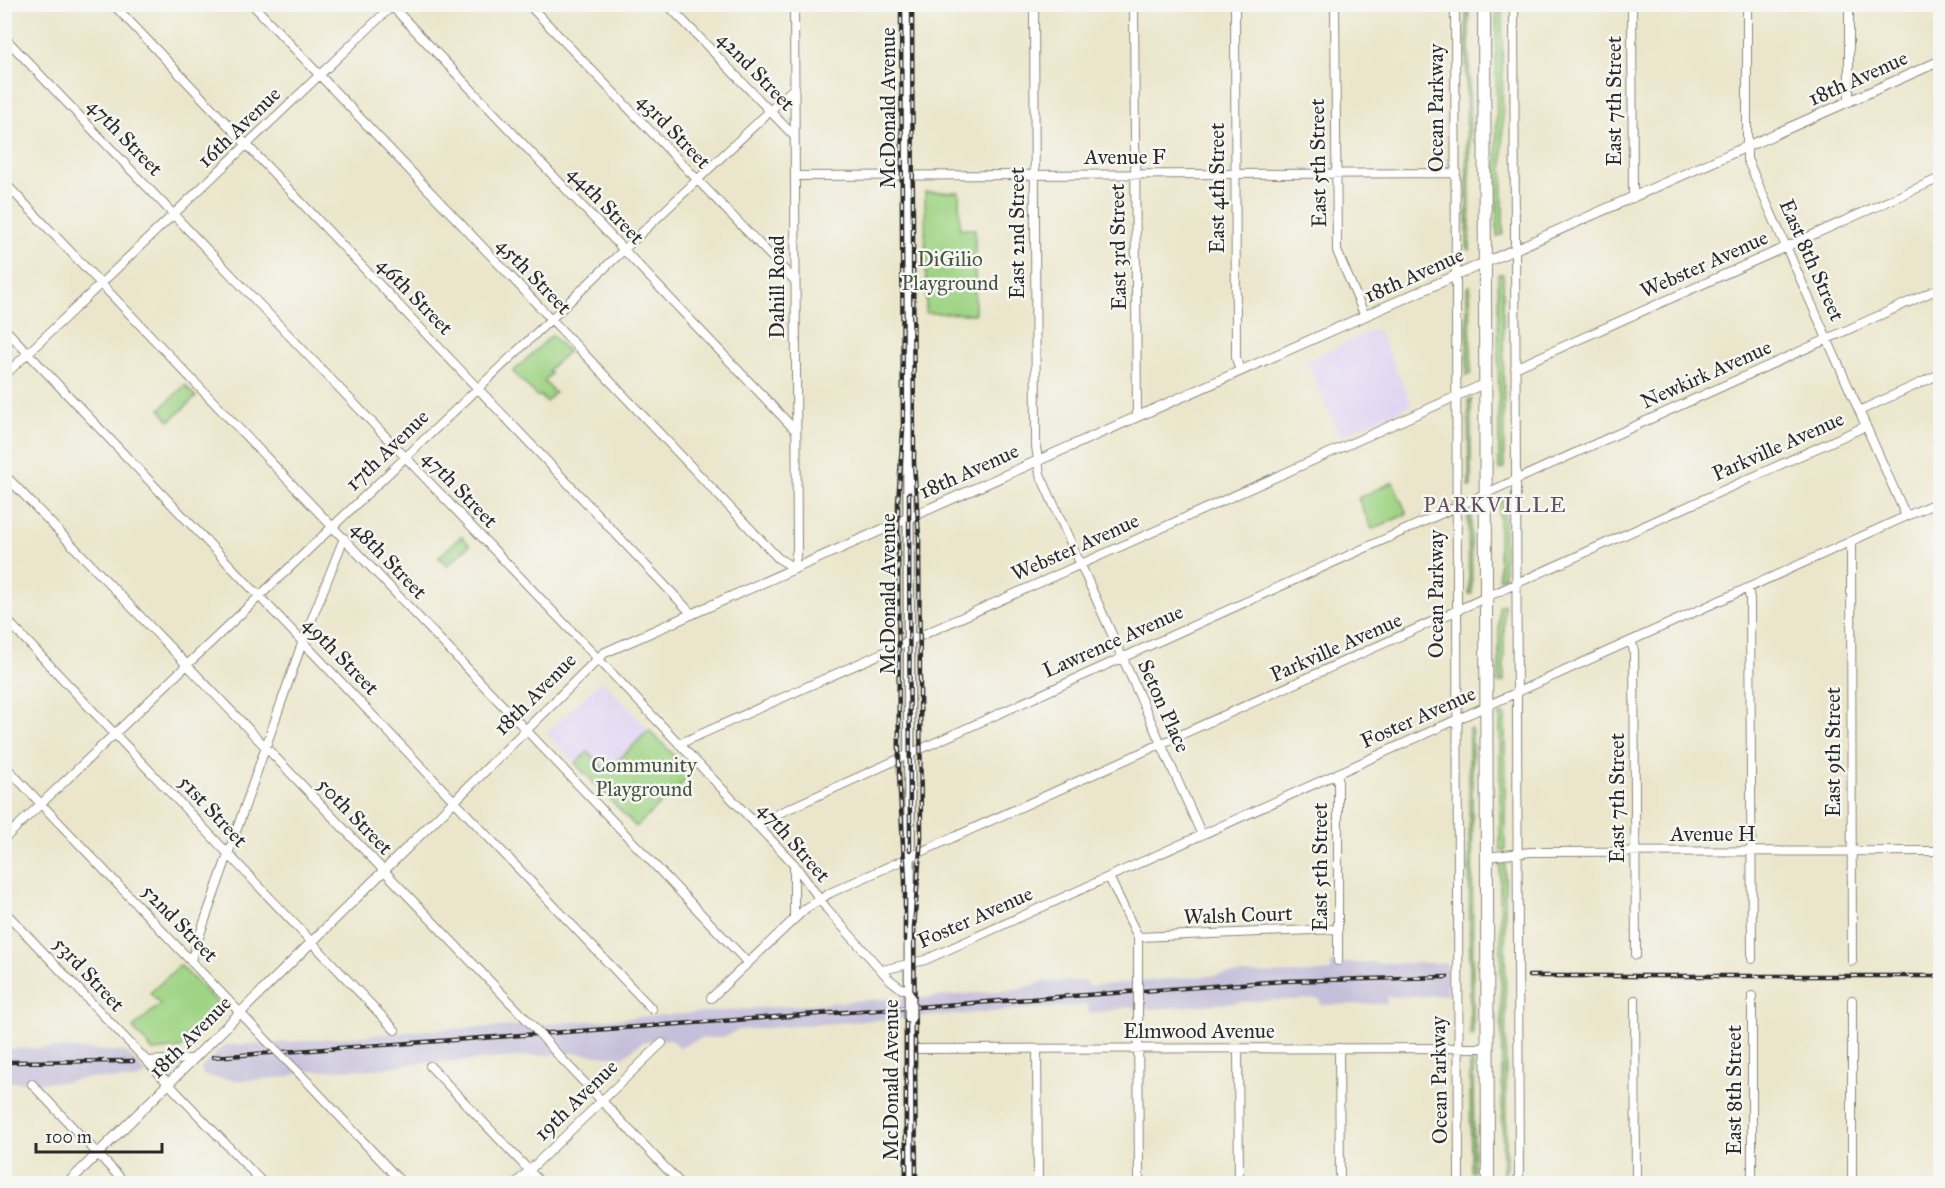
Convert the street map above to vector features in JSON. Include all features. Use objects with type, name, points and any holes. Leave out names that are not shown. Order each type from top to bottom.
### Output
[{"type":"main road","name":"McDonald Avenue","points":[[907,4],[910,1184]]},
{"type":"main road","points":[[1484,4],[1488,1184]]},
{"type":"street","name":"46th Street","points":[[112,4],[691,613]]},
{"type":"street","name":"45th Street","points":[[252,4],[778,558],[794,568]]},
{"type":"street","name":"43rd Street","points":[[528,4],[696,181],[795,281]]},
{"type":"street","name":"42nd Street","points":[[667,4],[794,136]]},
{"type":"street","name":"Dahill Road","points":[[794,4],[797,549],[794,568]]},
{"type":"street","name":"East 2nd Street","points":[[1034,4],[1038,460]]},
{"type":"street","name":"East 3rd Street","points":[[1134,4],[1137,417]]},
{"type":"street","name":"East 4th Street","points":[[1234,4],[1236,358],[1240,371]]},
{"type":"street","name":"East 5th Street","points":[[1335,4],[1337,251],[1365,316]]},
{"type":"street","name":"Ocean Parkway","points":[[1455,4],[1459,1184]]},
{"type":"street","points":[[1514,4],[1519,1184]]},
{"type":"street","name":"East 7th Street","points":[[1632,4],[1633,198]]},
{"type":"street","name":"East 8th Street","points":[[1747,4],[1747,159],[1906,516]]},
{"type":"street","points":[[1849,4],[1849,102]]},
{"type":"street","name":"16th Avenue","points":[[4,376],[392,5]]},
{"type":"street","name":"44th Street","points":[[392,5],[796,431]]},
{"type":"street","name":"47th Street","points":[[4,37],[794,864],[820,899],[895,985],[910,993]]},
{"type":"street","name":"18th Avenue","points":[[67,1184],[525,729],[609,650],[1941,61]]},
{"type":"street","name":"17th Avenue","points":[[4,839],[795,87]]},
{"type":"street","name":"Avenue F","points":[[795,176],[1456,173]]},
{"type":"street","name":"Webster Avenue","points":[[1515,368],[1941,178]]},
{"type":"street","name":"48th Street","points":[[4,182],[748,963]]},
{"type":"street","name":"Newkirk Avenue","points":[[1486,492],[1941,288]]},
{"type":"street","name":"49th Street","points":[[4,328],[652,1009]]},
{"type":"street","name":"Parkville Avenue","points":[[1859,411],[1941,374]]},
{"type":"street","name":"Webster Avenue","points":[[679,744],[1485,383]]},
{"type":"street","name":"Parkville Avenue","points":[[820,899],[1866,426]]},
{"type":"street","name":"Seton Place","points":[[1038,460],[1040,474],[1202,835]]},
{"type":"street","name":"50th Street","points":[[4,474],[681,1184]]},
{"type":"street","name":"Lawrence Avenue","points":[[754,824],[1486,492]]},
{"type":"street","name":"Foster Avenue","points":[[910,964],[926,960],[1109,878],[1941,501]]},
{"type":"street","points":[[191,960],[303,641],[344,538]]},
{"type":"street","name":"East 9th Street","points":[[1851,542],[1852,961]]},
{"type":"street","points":[[1748,588],[1750,598],[1752,959]]},
{"type":"street","name":"51st Street","points":[[4,617],[394,1030]]},
{"type":"street","name":"East 7th Street","points":[[1631,641],[1635,651],[1636,956]]},
{"type":"street","name":"52nd Street","points":[[4,765],[403,1184]]},
{"type":"street","name":"East 5th Street","points":[[1338,773],[1338,961]]},
{"type":"street","name":"Avenue H","points":[[1486,857],[1636,852],[1941,851]]},
{"type":"street","points":[[794,864],[794,919]]},
{"type":"street","points":[[1109,878],[1138,937],[1139,1184]]},
{"type":"street","points":[[711,998],[794,919],[820,899]]},
{"type":"street","name":"53rd Street","points":[[4,911],[264,1184]]},
{"type":"street","name":"Walsh Court","points":[[1138,937],[1338,929]]},
{"type":"street","points":[[883,970],[910,964]]},
{"type":"street","name":"East 8th Street","points":[[1752,996],[1752,1184]]},
{"type":"street","points":[[1635,1000],[1636,1184]]},
{"type":"street","points":[[1852,1000],[1852,1184]]},
{"type":"street","name":"19th Avenue","points":[[515,1184],[662,1043]]},
{"type":"street","points":[[1339,1048],[1340,1184]]},
{"type":"street","name":"Elmwood Avenue","points":[[910,1049],[1487,1048]]},
{"type":"street","points":[[1037,1049],[1038,1184]]},
{"type":"street","points":[[1238,1049],[1239,1184]]},
{"type":"street","points":[[147,1061],[192,1059]]},
{"type":"street","points":[[430,1066],[542,1184]]},
{"type":"street","points":[[32,1084],[126,1184]]},
{"type":"shaded area","points":[[1377,328],[1412,405],[1339,436],[1307,361]]},
{"type":"shaded area","points":[[602,680],[649,730],[606,771],[586,753],[575,763],[546,733]]},
{"type":"shaded area","points":[[1331,963],[1447,963],[1447,995],[1387,997],[1387,1004],[1321,1005],[1320,999],[1256,1001],[1152,1009],[1129,1007],[1089,1014],[1088,1005],[738,1030],[725,1037],[699,1039],[679,1048],[670,1039],[642,1042],[624,1057],[571,1053],[439,1063],[424,1062],[376,1069],[306,1071],[288,1077],[242,1081],[204,1076],[201,1068],[225,1045],[265,1044],[430,1030],[518,1026],[895,998],[924,998],[1017,989],[1044,982],[1086,981],[1088,986],[1230,974],[1309,973],[1331,971]]},
{"type":"shaded area","points":[[53,1048],[126,1052],[147,1074],[135,1080],[87,1078],[66,1082],[5,1082],[4,1049]]},
{"type":"green space","points":[[1466,5],[1469,5],[1470,250],[1467,249]]},
{"type":"green space","points":[[1496,5],[1502,5],[1503,234],[1497,237]]},
{"type":"green space","name":"DiGilio Playground","points":[[925,192],[959,192],[960,229],[975,229],[975,314],[926,313]]},
{"type":"green space","points":[[1498,274],[1503,274],[1504,468],[1499,470]]},
{"type":"green space","points":[[1470,286],[1471,374],[1467,375],[1467,288]]},
{"type":"green space","points":[[552,335],[568,352],[548,370],[551,374],[544,381],[555,393],[546,402],[513,372]]},
{"type":"green space","points":[[185,385],[196,397],[170,421],[160,409]]},
{"type":"green space","points":[[1471,399],[1471,487],[1469,487],[1468,400]]},
{"type":"green space","points":[[1393,482],[1407,514],[1372,529],[1358,498]]},
{"type":"green space","points":[[1504,498],[1504,577],[1499,578],[1499,500]]},
{"type":"green space","points":[[1468,514],[1471,514],[1472,594],[1469,594]]},
{"type":"green space","points":[[461,536],[470,545],[447,566],[439,557]]},
{"type":"green space","points":[[1504,604],[1504,682],[1499,683],[1499,606]]},
{"type":"green space","points":[[1500,715],[1505,715],[1505,852],[1500,851]]},
{"type":"green space","points":[[1469,729],[1472,729],[1473,1036],[1470,1035]]},
{"type":"green space","name":"Community Playground","points":[[649,730],[692,774],[636,827],[575,763],[588,752],[607,771]]},
{"type":"green space","points":[[1505,860],[1506,1171],[1503,1171],[1503,1176],[1500,863]]},
{"type":"green space","points":[[180,965],[220,1006],[181,1048],[153,1051],[133,1028],[160,1004],[150,993]]},
{"type":"green space","points":[[1473,1059],[1474,1172],[1471,1172],[1470,1060]]},
{"type":"railway","points":[[901,4],[903,430],[898,503],[899,774],[905,880],[905,940]]},
{"type":"railway","points":[[912,4],[914,463],[919,537],[921,837],[914,928],[916,1184]]},
{"type":"railway","points":[[909,493],[910,850]]},
{"type":"railway","points":[[1529,976],[1940,976]]},
{"type":"railway","points":[[213,1057],[1284,981],[1447,977]]},
{"type":"railway","points":[[906,1009],[906,1184]]},
{"type":"railway","points":[[4,1062],[133,1061]]},
{"type":"district","name":"PARKVILLE","points":[[1495,504]]}]
